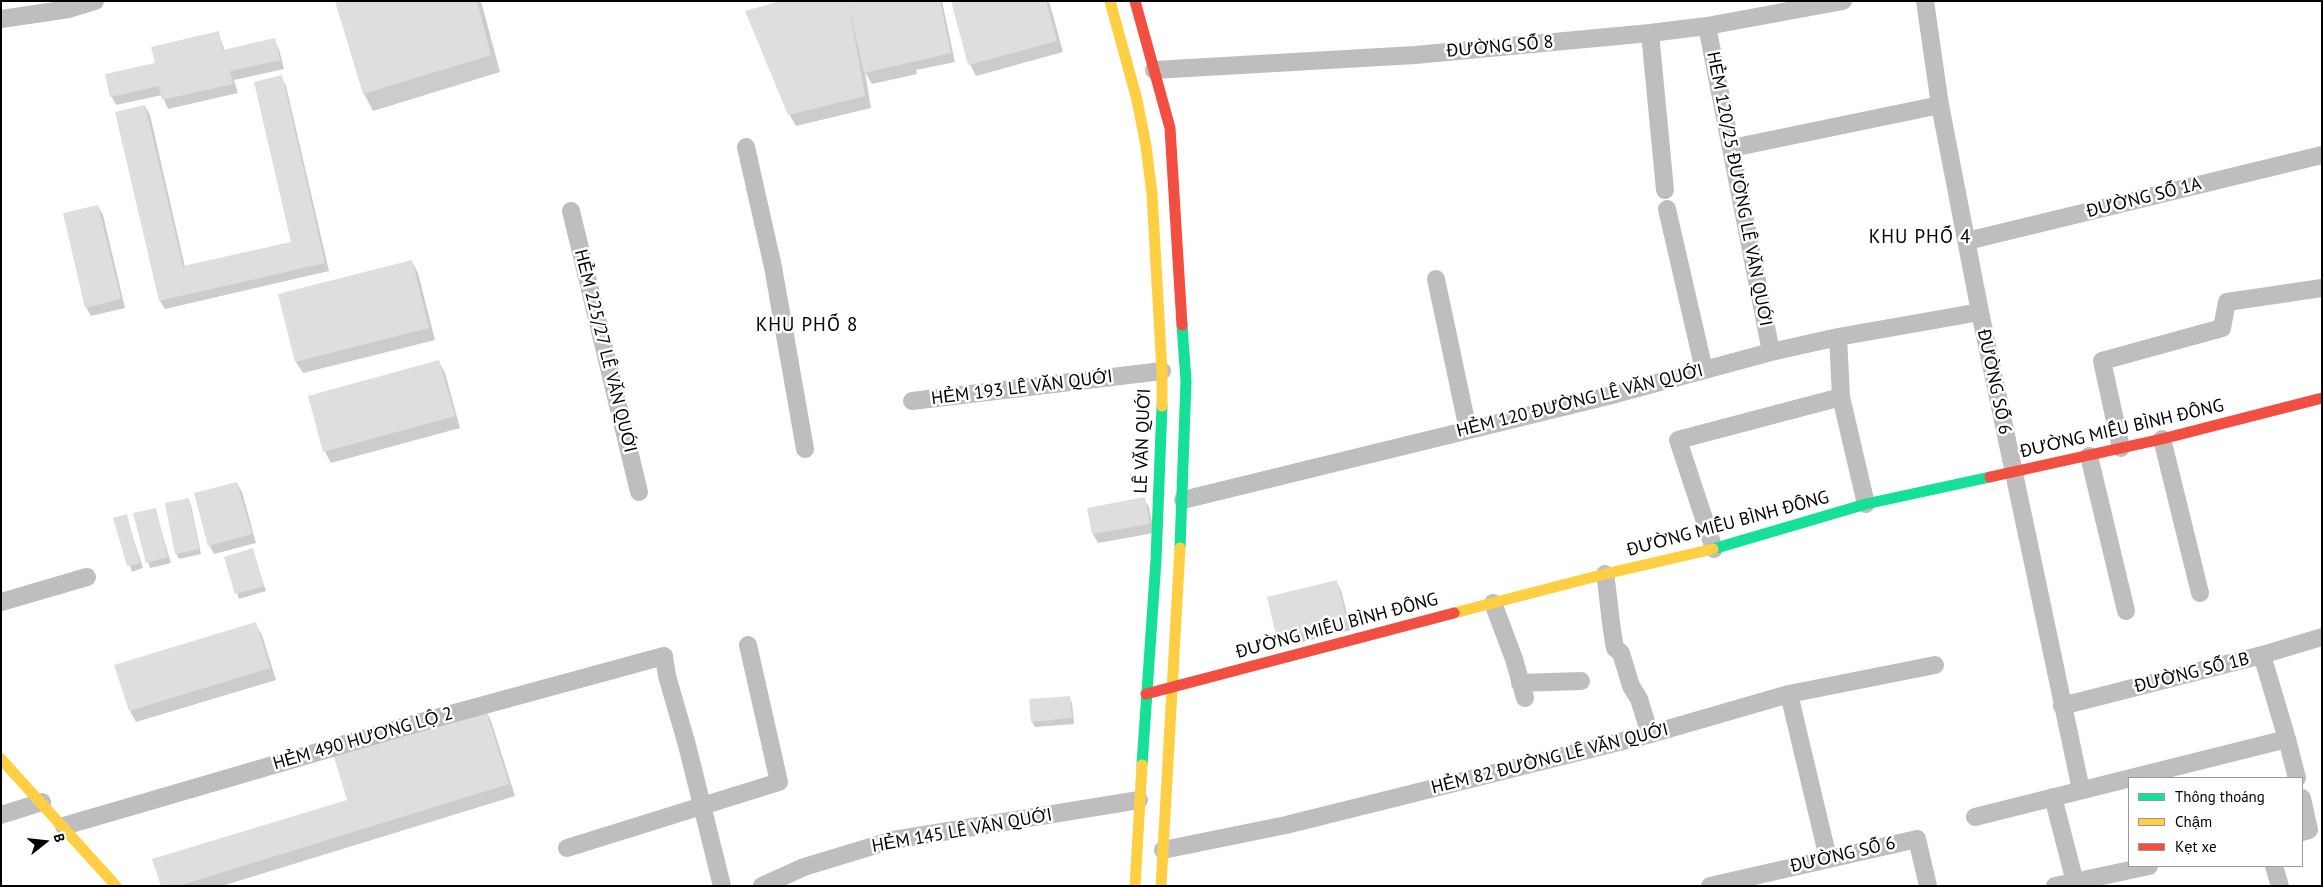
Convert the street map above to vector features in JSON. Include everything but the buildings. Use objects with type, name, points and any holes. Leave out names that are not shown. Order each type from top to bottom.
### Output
[{"type":"main road","name":"LÊ VĂN QUỚI","points":[[1110,1],[1137,100],[1147,155],[1152,194],[1162,371],[1158,522],[1135,886]]},
{"type":"main road","points":[[1135,1],[1170,128],[1186,381],[1183,500],[1162,886]]},
{"type":"main road","name":"ĐƯỜNG MIẾU BÌNH ĐÔNG","points":[[1146,694],[1606,574],[1714,549],[1866,504],[2089,456],[2322,398]]},
{"type":"main road","points":[[1,759],[64,826],[116,886]]},
{"type":"street","points":[[1,19],[69,9],[95,1]]},
{"type":"street","name":"ĐƯỜNG SỐ 8","points":[[1154,70],[1415,55],[1650,33],[1707,26],[1843,1]]},
{"type":"street","name":"ĐƯỜNG SỐ 6","points":[[1925,1],[1940,105],[1980,312],[2062,706],[2082,790]]},
{"type":"street","name":"HẺM 120/25 ĐƯỜNG LÊ VĂN QUỚI","points":[[1707,26],[1771,352]]},
{"type":"street","points":[[1650,33],[1666,190]]},
{"type":"street","points":[[1732,148],[1940,105]]},
{"type":"street","points":[[746,147],[773,267],[805,449]]},
{"type":"street","name":"ĐƯỜNG SỐ 1A","points":[[1967,241],[2322,155]]},
{"type":"street","points":[[1667,209],[1704,370]]},
{"type":"street","name":"HẺM 225/27 LÊ VĂN QUỚI","points":[[571,211],[639,492]]},
{"type":"street","points":[[1436,279],[1468,430]]},
{"type":"street","points":[[2121,448],[2102,361],[2222,328],[2227,302],[2322,288]]},
{"type":"street","name":"HẺM 120 ĐƯỜNG LÊ VĂN QUỚI","points":[[1183,500],[1468,430],[1771,352],[1838,337],[1980,312]]},
{"type":"street","points":[[1838,337],[1841,397],[1866,504]]},
{"type":"street","name":"HẺM 193 LÊ VĂN QUỚI","points":[[912,401],[1162,371]]},
{"type":"street","points":[[1714,549],[1678,440],[1841,397]]},
{"type":"street","points":[[2162,439],[2200,593]]},
{"type":"street","points":[[2089,456],[2126,611]]},
{"type":"street","points":[[1606,574],[1611,607],[1610,628],[1615,648],[1621,653],[1631,686],[1639,699],[1650,734]]},
{"type":"street","points":[[1,602],[87,577]]},
{"type":"street","points":[[1493,603],[1511,651],[1522,690],[1581,681]]},
{"type":"street","name":"ĐƯỜNG SỐ 1B","points":[[2062,706],[2262,655],[2322,637]]},
{"type":"street","points":[[567,848],[779,782],[748,645]]},
{"type":"street","points":[[2262,655],[2297,777]]},
{"type":"street","name":"HẺM 490 HƯƠNG LỘ 2","points":[[64,826],[407,726],[664,656],[703,806]]},
{"type":"street","name":"HẺM 82 ĐƯỜNG LÊ VĂN QUỚI","points":[[1163,850],[1286,825],[1650,734],[1789,694],[1935,665]]},
{"type":"street","points":[[1789,694],[1828,858]]},
{"type":"street","points":[[2134,777],[2287,739]]},
{"type":"street","points":[[1975,817],[2128,779]]},
{"type":"street","points":[[2053,797],[2076,884]]},
{"type":"street","name":"HẺM 145 LÊ VĂN QUỚI","points":[[762,886],[804,866],[893,840],[1139,800]]},
{"type":"street","points":[[2303,801],[2311,829]]},
{"type":"street","points":[[1,815],[42,802]]},
{"type":"street","points":[[703,806],[722,886]]},
{"type":"street","name":"ĐƯỜNG SỐ 6","points":[[1710,886],[1917,839],[1928,886]]},
{"type":"street","points":[[2055,886],[2076,884],[2145,867]]},
{"type":"street","points":[[2274,867],[2280,886]]},
{"type":"traffic: fast","points":[[1180,548],[1186,381],[1182,325]]},
{"type":"traffic: fast","points":[[1142,765],[1156,560],[1162,406]]},
{"type":"traffic: fast","points":[[1713,549],[1866,504],[1990,477]]},
{"type":"traffic: slow","points":[[1110,1],[1137,100],[1146,146],[1152,194],[1162,371],[1162,406]]},
{"type":"traffic: slow","points":[[1161,886],[1180,548]]},
{"type":"traffic: slow","points":[[1454,613],[1605,574],[1713,549]]},
{"type":"traffic: slow","points":[[1,759],[116,886]]},
{"type":"traffic: slow","points":[[1135,886],[1142,765]]},
{"type":"traffic: jam","points":[[1135,1],[1170,128],[1182,325]]},
{"type":"traffic: jam","points":[[1990,477],[2162,439],[2322,398]]},
{"type":"traffic: jam","points":[[1146,694],[1454,613]]},
{"type":"district","name":"KHU PHỐ 4","points":[[1920,238]]},
{"type":"district","name":"KHU PHỐ 8","points":[[807,326]]}]
